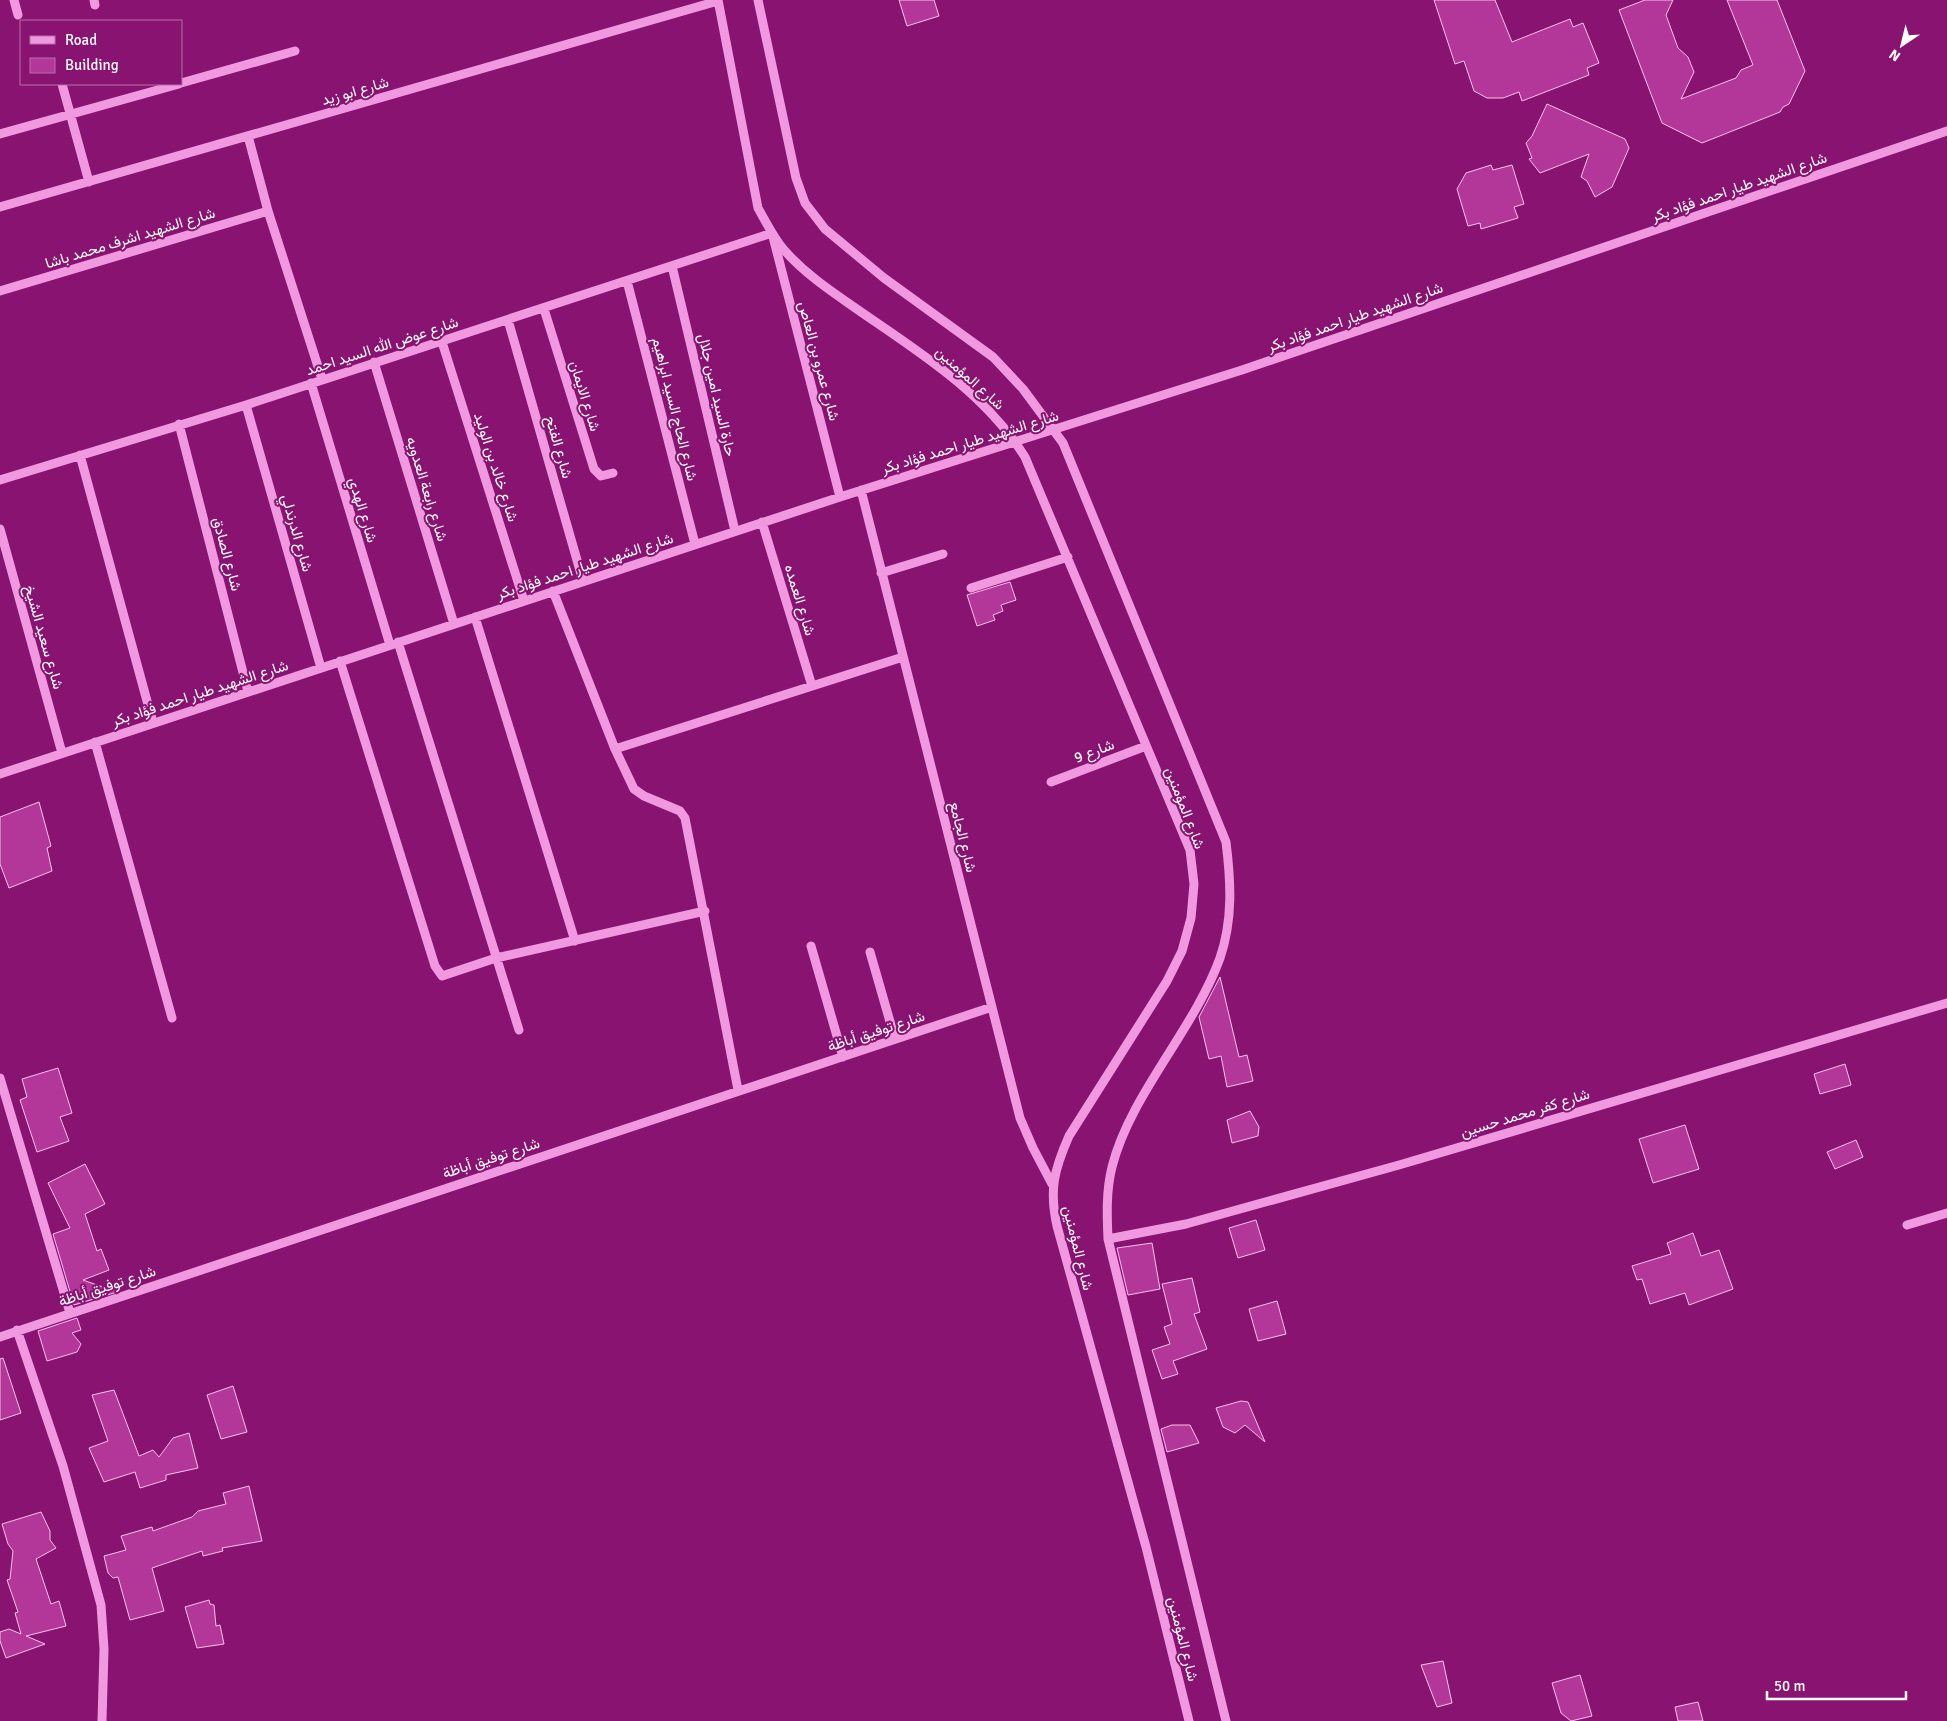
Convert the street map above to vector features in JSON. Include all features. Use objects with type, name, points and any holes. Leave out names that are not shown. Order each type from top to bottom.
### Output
[{"type":"street","points":[[14,0],[18,15]]},
{"type":"street","name":"شارع المؤمنين","points":[[718,0],[758,208],[772,233],[784,249],[809,274],[931,360],[965,388],[1015,442],[1025,457],[1068,557],[1190,850],[1194,884],[1191,918],[1182,951],[1167,982],[1069,1136],[1052,1184],[1057,1226],[1146,1547],[1188,1721]]},
{"type":"street","name":"شارع ابو زيد","points":[[0,207],[718,0]]},
{"type":"street","name":"شارع المؤمنين","points":[[758,0],[796,178],[805,203],[825,229],[852,253],[993,357],[1023,389],[1063,443],[1226,842],[1231,881],[1229,920],[1220,958],[1204,994],[1123,1134],[1112,1168],[1107,1204],[1108,1239],[1226,1721]]},
{"type":"street","points":[[182,82],[295,51]]},
{"type":"street","points":[[62,85],[89,182]]},
{"type":"street","points":[[0,134],[173,85]]},
{"type":"street","name":"شارع الشهيد طيار احمد فؤاد بكر","points":[[0,774],[762,522],[1252,367],[1947,131]]},
{"type":"street","points":[[248,136],[268,211],[322,379]]},
{"type":"street","name":"شارع الشهيد اشرف محمد باشا","points":[[0,291],[268,211]]},
{"type":"street","name":"شارع عوض الله السيد احمد","points":[[0,480],[178,424],[246,405],[772,233]]},
{"type":"street","name":"شارع عمرو بن العاص","points":[[772,233],[840,497]]},
{"type":"street","name":"حارة السيد امين جلال","points":[[672,266],[735,531]]},
{"type":"street","name":"شارع الحاج السيد ابراهيم","points":[[627,281],[695,544]]},
{"type":"street","name":"شارع الايمان","points":[[544,309],[594,469],[601,476],[613,473]]},
{"type":"street","name":"شارع الفتح","points":[[508,320],[583,581]]},
{"type":"street","name":"شارع خالد بن الوليد","points":[[442,342],[524,601]]},
{"type":"street","name":"شارع رابعة العدويه","points":[[374,362],[454,624]]},
{"type":"street","name":"شارع الهدي","points":[[311,383],[519,1030]]},
{"type":"street","name":"شارع الدرندلي","points":[[246,405],[321,668]]},
{"type":"street","name":"شارع الصادق","points":[[178,424],[248,692]]},
{"type":"street","points":[[80,455],[153,723]]},
{"type":"street","name":"شارع الجامع","points":[[861,490],[1020,1118],[1052,1184]]},
{"type":"street","name":"شارع العمده","points":[[762,522],[812,686]]},
{"type":"street","name":"شارع سعيد الشيخ","points":[[0,529],[62,753]]},
{"type":"street","points":[[881,573],[943,554]]},
{"type":"street","points":[[971,588],[1068,557]]},
{"type":"street","points":[[553,591],[615,749],[634,789],[644,796],[680,811],[685,818],[705,910],[738,1090]]},
{"type":"street","points":[[475,617],[575,941]]},
{"type":"street","points":[[615,749],[903,657]]},
{"type":"street","points":[[340,662],[438,972],[446,976],[496,958],[705,910]]},
{"type":"street","points":[[95,742],[172,1018]]},
{"type":"street","name":"شارع 9","points":[[1051,782],[1146,746]]},
{"type":"street","points":[[811,946],[843,1057]]},
{"type":"street","points":[[870,952],[895,1039]]},
{"type":"street","name":"شارع كفر محمد حسين","points":[[1108,1239],[1186,1224],[1390,1168],[1947,1003]]},
{"type":"street","name":"شارع توفيق أباظة","points":[[0,1337],[992,1007]]},
{"type":"street","points":[[0,1078],[70,1313]]},
{"type":"street","points":[[1907,1225],[1947,1213]]},
{"type":"street","points":[[18,1330],[63,1466],[102,1605],[104,1649],[102,1721]]},
{"type":"building","points":[[899,0],[934,0],[939,16],[907,26]]},
{"type":"building","points":[[1434,0],[1495,0],[1512,42],[1570,19],[1573,27],[1583,23],[1599,63],[1587,68],[1589,75],[1522,101],[1519,92],[1503,98],[1487,98],[1474,91],[1464,61],[1455,64]]},
{"type":"building","points":[[1645,0],[1673,0],[1666,15],[1678,48],[1688,57],[1694,72],[1681,99],[1736,78],[1741,70],[1753,65],[1727,0],[1777,0],[1805,71],[1789,104],[1783,107],[1780,112],[1702,143],[1662,123],[1619,10]]},
{"type":"building","points":[[1547,104],[1625,139],[1629,148],[1612,187],[1595,197],[1587,181],[1581,177],[1589,154],[1540,173],[1529,159],[1532,158],[1526,143],[1532,136]]},
{"type":"building","points":[[1491,165],[1493,170],[1512,165],[1524,204],[1514,207],[1518,218],[1481,229],[1480,223],[1468,226],[1457,189],[1466,173]]},
{"type":"building","points":[[1010,582],[1016,600],[1001,605],[1003,611],[993,615],[995,620],[977,626],[967,595]]},
{"type":"building","points":[[39,802],[51,846],[47,848],[52,871],[9,888],[0,864],[0,817]]},
{"type":"building","points":[[1220,977],[1239,1057],[1247,1055],[1253,1081],[1227,1087],[1221,1056],[1209,1059],[1199,1017]]},
{"type":"building","points":[[1845,1064],[1851,1085],[1820,1094],[1814,1074]]},
{"type":"building","points":[[58,1068],[72,1113],[60,1117],[69,1141],[37,1152],[20,1100],[27,1097],[22,1079]]},
{"type":"building","points":[[1250,1111],[1259,1127],[1258,1136],[1232,1143],[1227,1120]]},
{"type":"building","points":[[1685,1125],[1699,1169],[1653,1183],[1639,1139]]},
{"type":"building","points":[[1856,1140],[1863,1157],[1835,1169],[1827,1152]]},
{"type":"building","points":[[85,1164],[105,1204],[85,1214],[97,1251],[101,1249],[109,1270],[83,1280],[117,1292],[74,1305],[53,1234],[70,1228],[48,1183]]},
{"type":"building","points":[[1256,1220],[1265,1250],[1238,1258],[1229,1228]]},
{"type":"building","points":[[1693,1233],[1701,1256],[1719,1250],[1733,1289],[1689,1305],[1685,1293],[1650,1304],[1642,1279],[1637,1280],[1632,1266],[1671,1254],[1667,1243]]},
{"type":"building","points":[[1152,1243],[1160,1289],[1128,1295],[1117,1248]]},
{"type":"building","points":[[1192,1278],[1200,1312],[1194,1314],[1207,1349],[1173,1361],[1178,1374],[1162,1379],[1152,1350],[1170,1344],[1164,1327],[1172,1324],[1162,1284]]},
{"type":"building","points":[[1277,1301],[1286,1334],[1258,1341],[1249,1309]]},
{"type":"building","points":[[77,1318],[81,1330],[72,1333],[81,1344],[77,1352],[47,1361],[38,1331]]},
{"type":"building","points":[[3,1358],[21,1413],[0,1420],[0,1359]]},
{"type":"building","points":[[233,1386],[247,1432],[221,1439],[207,1395]]},
{"type":"building","points":[[114,1390],[139,1456],[153,1450],[159,1457],[173,1438],[189,1433],[198,1468],[166,1475],[166,1480],[140,1488],[135,1472],[104,1482],[89,1448],[108,1441],[92,1395]]},
{"type":"building","points":[[1241,1401],[1248,1402],[1265,1442],[1245,1425],[1235,1433],[1223,1427],[1216,1408]]},
{"type":"building","points":[[1172,1425],[1190,1425],[1199,1443],[1167,1452],[1161,1429]]},
{"type":"building","points":[[249,1486],[262,1541],[222,1548],[223,1551],[203,1556],[202,1551],[152,1568],[164,1611],[130,1620],[118,1577],[113,1578],[108,1573],[104,1556],[126,1550],[121,1536],[152,1527],[153,1531],[192,1517],[198,1511],[226,1504],[223,1493]]},
{"type":"building","points":[[41,1512],[50,1531],[50,1540],[56,1548],[36,1559],[51,1604],[59,1601],[66,1626],[26,1636],[45,1644],[6,1658],[0,1641],[0,1632],[9,1629],[21,1634],[15,1613],[18,1612],[7,1580],[10,1579],[13,1551],[8,1544],[2,1524]]},
{"type":"building","points":[[209,1600],[210,1604],[214,1605],[216,1626],[220,1625],[224,1644],[197,1648],[185,1607]]},
{"type":"building","points":[[1443,1661],[1452,1703],[1437,1707],[1421,1665]]},
{"type":"building","points":[[1580,1675],[1592,1716],[1571,1721],[1561,1713],[1552,1683]]},
{"type":"building","points":[[1698,1702],[1703,1721],[1678,1721],[1675,1707]]}]
